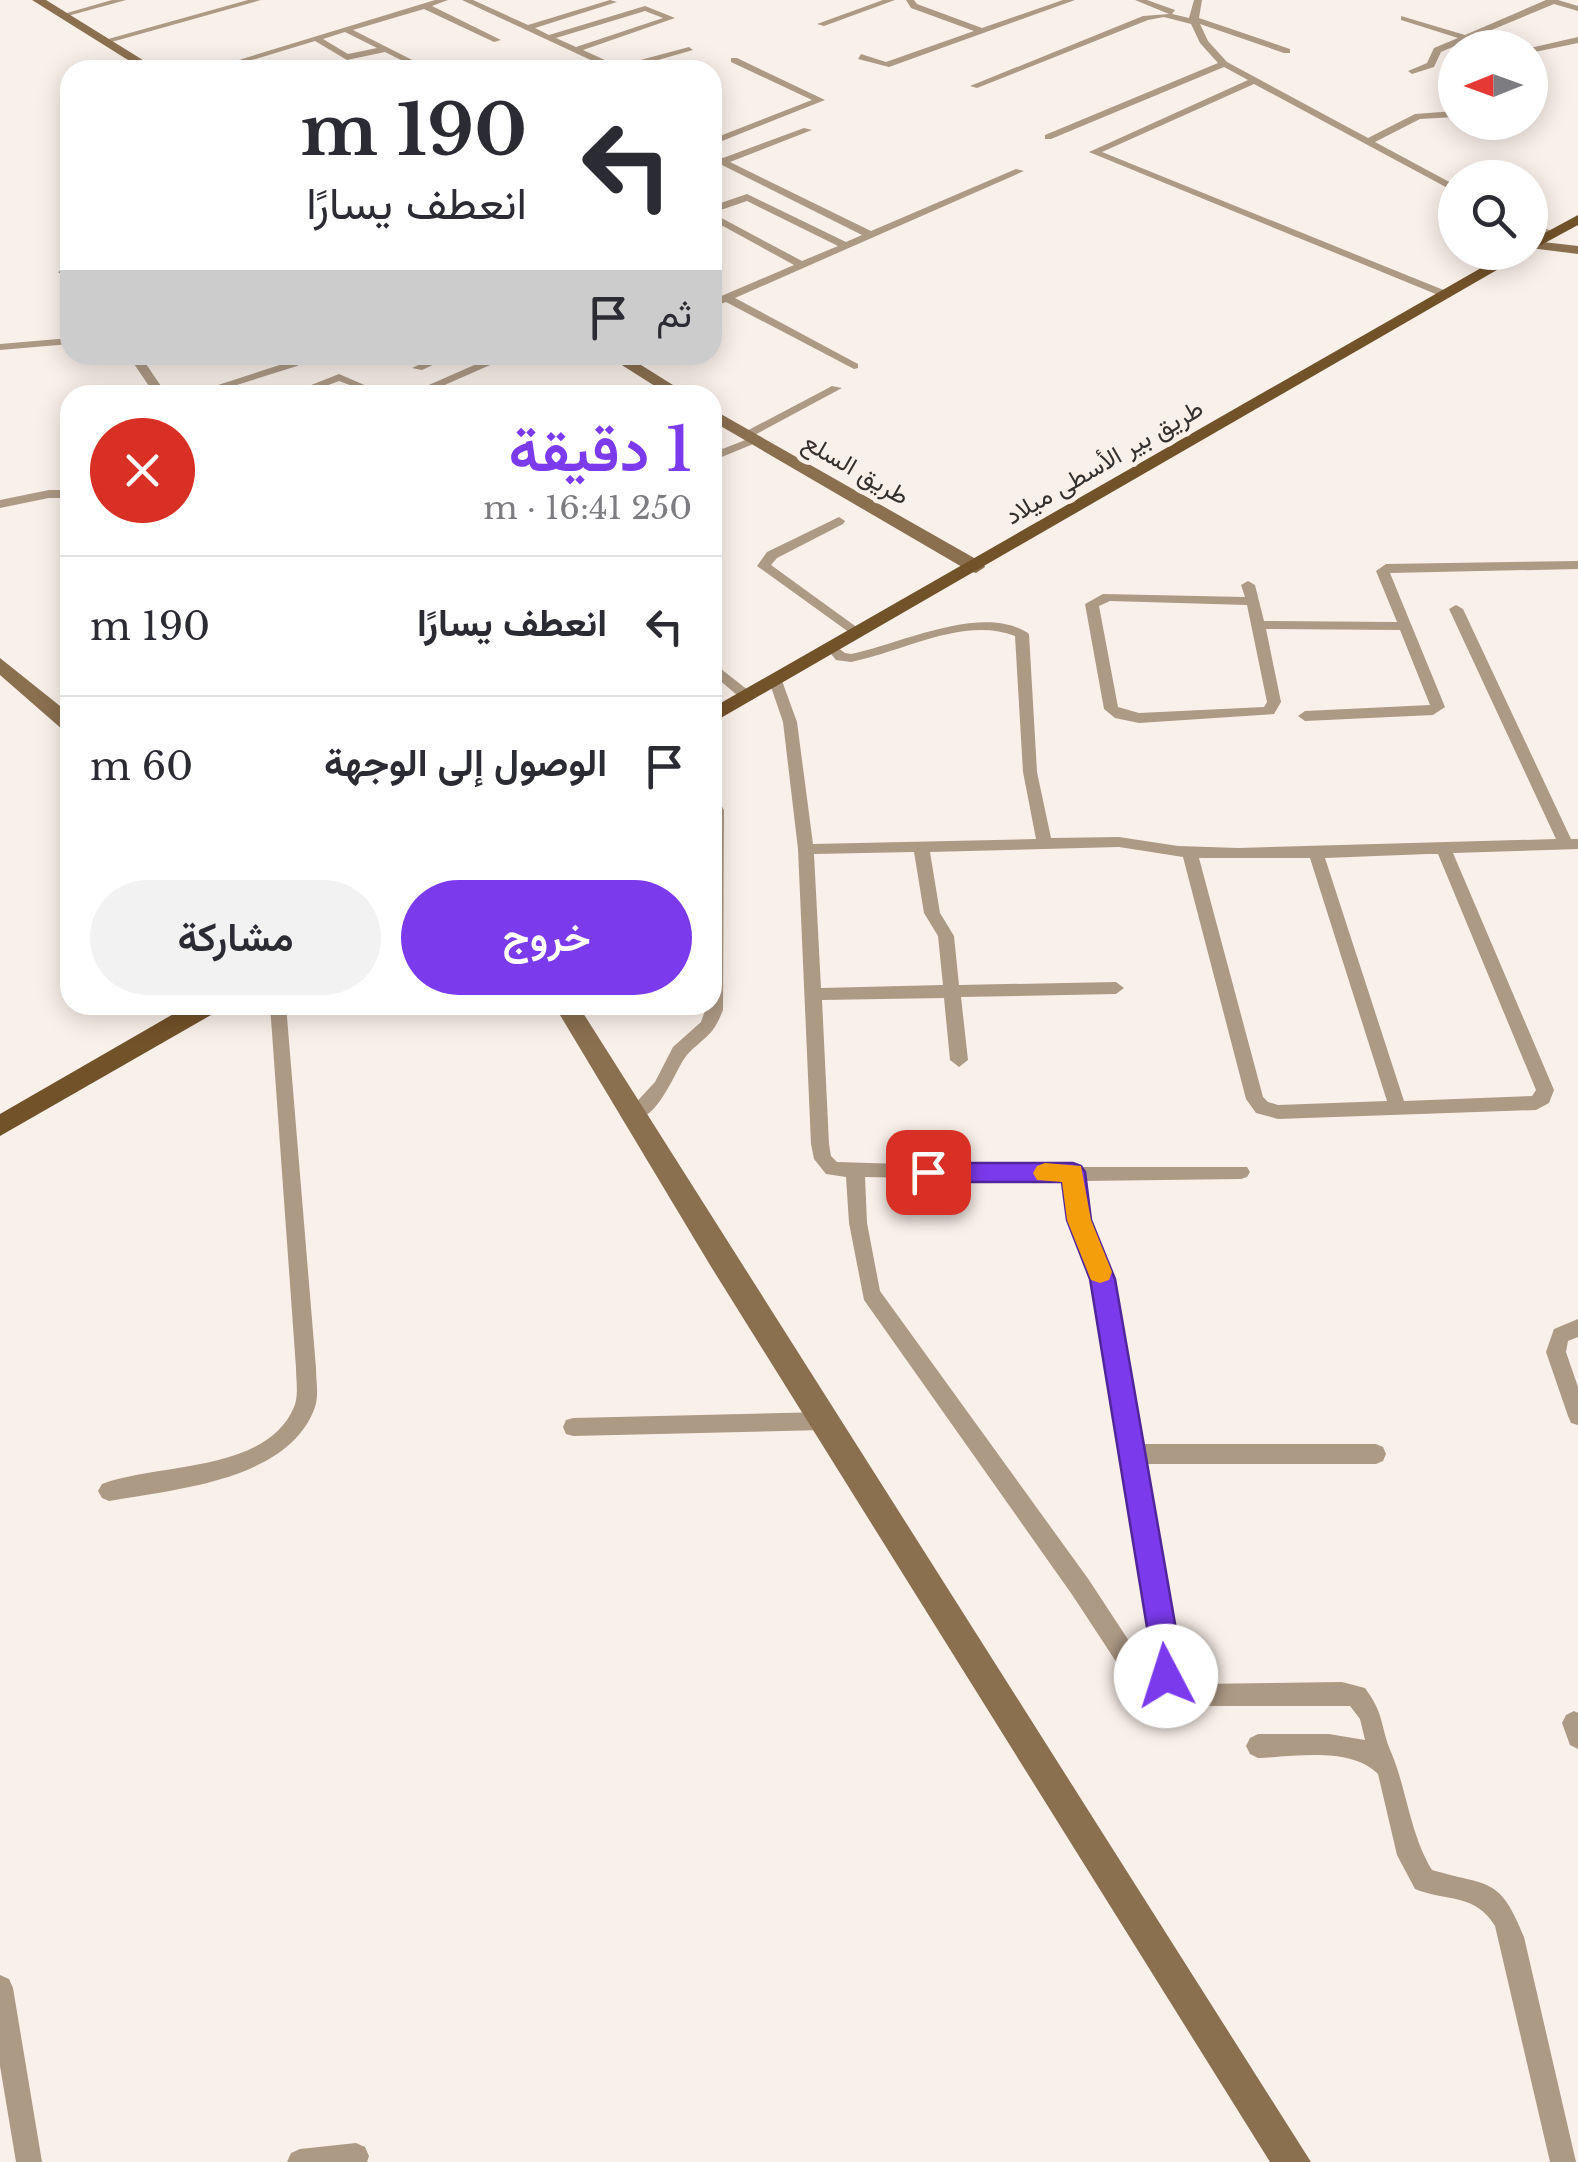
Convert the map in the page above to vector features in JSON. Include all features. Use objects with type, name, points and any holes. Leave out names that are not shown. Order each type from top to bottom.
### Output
[{"type":"main road","name":"طريق بير الأسطى ميلاد","points":[[1548,236],[1578,218]]},
{"type":"main road","name":"طريق بير الأسطى ميلاد","points":[[722,711],[1488,270]]},
{"type":"main road","points":[[0,1126],[192,1015]]},
{"type":"street","points":[[38,0],[137,60]]},
{"type":"street","points":[[64,15],[122,0]]},
{"type":"street","points":[[105,41],[257,0]]},
{"type":"street","points":[[245,60],[444,0]]},
{"type":"street","points":[[466,0],[600,60]]},
{"type":"street","points":[[820,24],[891,0]]},
{"type":"street","points":[[910,0],[914,6],[982,32]]},
{"type":"street","points":[[861,57],[886,65],[1071,0]]},
{"type":"street","points":[[1140,0],[1287,51]]},
{"type":"street","points":[[1198,0],[1193,19],[1200,41],[1224,64],[1438,180]]},
{"type":"street","points":[[1484,30],[1552,0],[1578,9]]},
{"type":"street","points":[[528,28],[613,2]]},
{"type":"street","points":[[424,6],[497,40]]},
{"type":"street","points":[[548,38],[645,8],[671,18],[576,50]]},
{"type":"street","points":[[974,86],[1146,18],[1164,15],[1193,19]]},
{"type":"street","points":[[1404,18],[1438,32]]},
{"type":"street","points":[[604,20],[649,26]]},
{"type":"street","points":[[347,30],[408,60]]},
{"type":"street","points":[[317,39],[347,57],[387,49]]},
{"type":"street","points":[[1548,46],[1578,40]]},
{"type":"street","points":[[657,60],[689,50]]},
{"type":"street","points":[[1412,71],[1432,65],[1434,52],[1438,50]]},
{"type":"street","points":[[722,138],[820,100],[734,60]]},
{"type":"street","points":[[1048,138],[1224,64]]},
{"type":"street","points":[[1254,81],[1094,152],[1447,295]]},
{"type":"street","points":[[1367,142],[1418,116],[1438,115]]},
{"type":"street","points":[[722,158],[808,130]]},
{"type":"street","points":[[722,161],[870,235]]},
{"type":"street","points":[[722,300],[1019,171]]},
{"type":"street","points":[[722,208],[747,197],[846,246]]},
{"type":"street","points":[[722,219],[802,265]]},
{"type":"street","points":[[1548,233],[1578,247]]},
{"type":"street","points":[[1548,246],[1578,247]]},
{"type":"street","points":[[727,298],[854,366]]},
{"type":"street","points":[[0,347],[60,343]]},
{"type":"street","points":[[225,385],[289,365]]},
{"type":"street","points":[[418,368],[425,365]]},
{"type":"street","points":[[436,385],[483,365]]},
{"type":"street","points":[[631,365],[664,385]]},
{"type":"street","points":[[316,385],[338,376],[360,385]]},
{"type":"street","points":[[722,452],[836,388]]},
{"type":"street","name":"طريق السلع","points":[[722,420],[976,568]]},
{"type":"street","points":[[0,504],[60,494]]},
{"type":"street","points":[[839,521],[772,555],[764,566],[857,634]]},
{"type":"street","points":[[1304,716],[1435,711],[1436,701],[1383,571],[1578,565]]},
{"type":"street","points":[[1250,593],[1260,625],[1274,702],[1270,710],[1139,718],[1120,716],[1111,709],[1092,604],[1096,600],[1250,593]]},
{"type":"street","points":[[806,849],[1118,842],[1154,851],[1190,853],[1316,853],[1572,844],[1456,609]]},
{"type":"street","points":[[1260,625],[1404,626]]},
{"type":"street","points":[[834,648],[841,658],[850,658],[927,636],[965,630],[1008,628],[1022,634],[1030,772],[1044,842]]},
{"type":"street","points":[[0,664],[60,715]]},
{"type":"street","points":[[722,675],[748,697]]},
{"type":"street","points":[[776,681],[790,722],[806,849],[824,1159],[832,1169],[1241,1172]]},
{"type":"street","points":[[920,847],[932,912],[946,936],[958,1060]]},
{"type":"street","points":[[1190,853],[1256,1099],[1262,1108],[1278,1112],[1536,1103],[1545,1090],[1443,848]]},
{"type":"street","points":[[1316,853],[1398,1108]]},
{"type":"street","points":[[813,994],[1116,988]]},
{"type":"street","points":[[109,1491],[259,1457],[288,1438],[305,1406],[306,1368],[279,1015]]},
{"type":"street","points":[[572,1015],[720,1257],[1292,2162]]},
{"type":"street","points":[[636,1114],[661,1086],[679,1052],[713,1015]]},
{"type":"street","points":[[855,1171],[858,1222],[871,1294],[1081,1588],[1138,1676],[1157,1683],[1166,1676],[1168,1664],[1103,1279],[1079,1220],[1073,1172]]},
{"type":"street","points":[[1578,1328],[1562,1332],[1556,1341],[1556,1352],[1578,1416]]},
{"type":"street","points":[[573,1426],[824,1421]]},
{"type":"street","points":[[1132,1454],[1376,1454]]},
{"type":"street","points":[[1166,1676],[1196,1695],[1357,1696],[1370,1714],[1388,1768],[1413,1867],[1424,1880],[1476,1889],[1491,1896],[1504,1915],[1562,2162]]},
{"type":"street","points":[[1258,1746],[1357,1748],[1382,1757]]},
{"type":"street","points":[[0,1988],[29,2162]]},
{"type":"street","points":[[300,2162],[356,2156]]},
{"type":"slow traffic","points":[[1045,1173],[1073,1172],[1079,1220],[1100,1272]]},
{"type":"route","points":[[928,1172],[1073,1172],[1079,1220],[1103,1279],[1168,1664],[1166,1676]]}]
